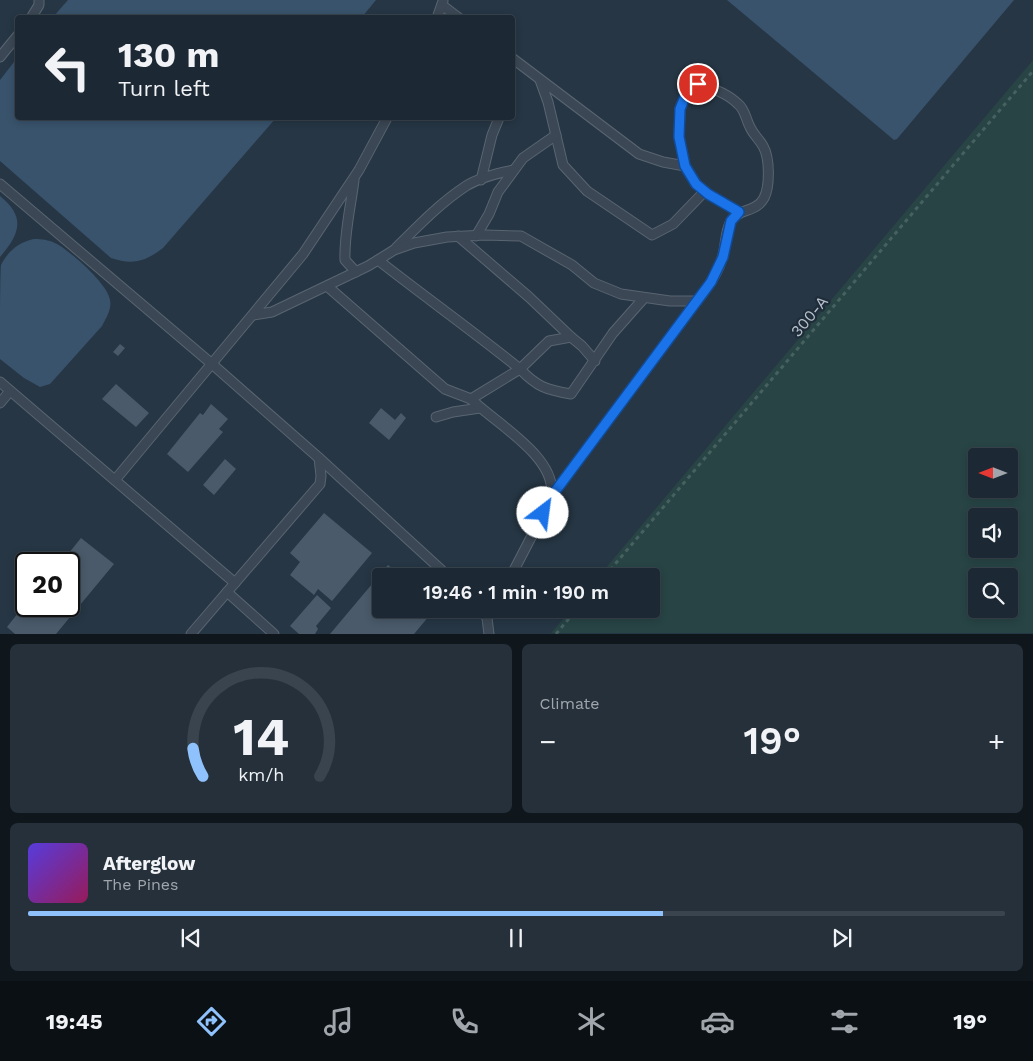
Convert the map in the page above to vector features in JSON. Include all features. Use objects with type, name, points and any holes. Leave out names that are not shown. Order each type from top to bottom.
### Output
[{"type":"lane","points":[[33,15],[39,5],[39,0]]},
{"type":"lane","points":[[438,15],[442,2],[456,15]]},
{"type":"lane","points":[[0,57],[15,39]]},
{"type":"lane","points":[[515,63],[639,154],[663,162],[685,166]]},
{"type":"lane","points":[[540,80],[548,102],[563,165],[587,191],[652,235],[673,224],[705,191]]},
{"type":"lane","points":[[515,568],[551,497],[711,282],[723,257],[731,221],[739,212],[754,209],[763,200],[769,172],[764,148],[750,128],[740,105],[724,93],[698,84],[686,94],[680,109],[679,137],[685,166],[696,184],[739,212]]},
{"type":"lane","points":[[115,480],[303,254],[354,177],[386,120]]},
{"type":"lane","points":[[481,180],[492,135],[498,120]]},
{"type":"lane","points":[[476,236],[489,214],[498,192],[523,158],[556,135]]},
{"type":"lane","points":[[394,250],[424,220],[467,186],[514,170]]},
{"type":"lane","points":[[354,177],[351,208],[344,244],[345,260],[356,272]]},
{"type":"lane","points":[[0,184],[212,364],[319,458],[439,568]]},
{"type":"lane","points":[[253,315],[272,312],[356,272],[394,250],[414,243],[458,236],[521,236],[572,265],[594,283],[621,294],[670,301],[697,300]]},
{"type":"lane","points":[[458,236],[529,297],[582,346],[595,361]]},
{"type":"lane","points":[[378,260],[420,294],[473,331],[520,369],[531,382],[550,390],[571,394],[613,333],[644,298]]},
{"type":"lane","points":[[327,286],[445,388],[471,399],[537,457],[550,477],[551,497]]},
{"type":"lane","points":[[471,399],[520,369],[549,341],[571,337]]},
{"type":"lane","points":[[0,382],[235,583]]},
{"type":"lane","points":[[0,403],[10,391]]},
{"type":"lane","points":[[436,417],[480,408]]},
{"type":"lane","points":[[191,634],[320,484],[319,458]]},
{"type":"lane","points":[[227,592],[274,634]]},
{"type":"lane","points":[[487,618],[488,634]]},
{"type":"path","name":"300-A","points":[[611,568],[1033,71]]},
{"type":"path","points":[[556,634],[569,618]]},
{"type":"green space","points":[[1033,60],[1033,633],[551,633],[564,618],[660,618],[660,568],[606,568]]},
{"type":"water","points":[[68,0],[376,0],[364,15],[55,15]]},
{"type":"water","points":[[727,0],[1014,0],[897,139],[894,140]]},
{"type":"water","points":[[15,61],[15,120],[274,120],[163,248],[144,259],[132,262],[125,261],[111,258],[0,161],[0,80]]},
{"type":"water","points":[[0,196],[14,211],[17,218],[17,226],[12,241],[0,257]]},
{"type":"water","points":[[34,239],[46,240],[63,248],[96,277],[108,293],[110,300],[110,307],[102,326],[50,384],[40,387],[24,378],[0,359],[1,265],[14,248],[23,242]]},
{"type":"building","points":[[120,344],[125,348],[118,356],[113,352]]},
{"type":"building","points":[[116,384],[149,413],[136,427],[102,399]]},
{"type":"building","points":[[211,404],[228,419],[219,429],[223,432],[188,472],[167,454],[200,413],[203,415]]},
{"type":"building","points":[[381,408],[395,420],[401,413],[406,418],[389,440],[369,423]]},
{"type":"building","points":[[225,459],[236,469],[214,495],[203,485]]},
{"type":"building","points":[[324,513],[372,553],[332,601],[318,589],[314,595],[290,575],[300,562],[290,553]]},
{"type":"building","points":[[81,538],[114,564],[80,605],[80,552],[70,552]]},
{"type":"building","points":[[372,584],[372,618],[427,618],[414,634],[330,634]]},
{"type":"building","points":[[317,595],[331,608],[316,626],[318,629],[315,634],[299,634],[290,626]]},
{"type":"building","points":[[15,617],[70,617],[56,634],[15,634],[7,627]]},
{"type":"route","points":[[543,513],[551,497],[711,282],[723,257],[731,221],[739,212],[708,194],[696,184],[685,166],[679,137],[680,109],[686,94],[698,84]]}]
